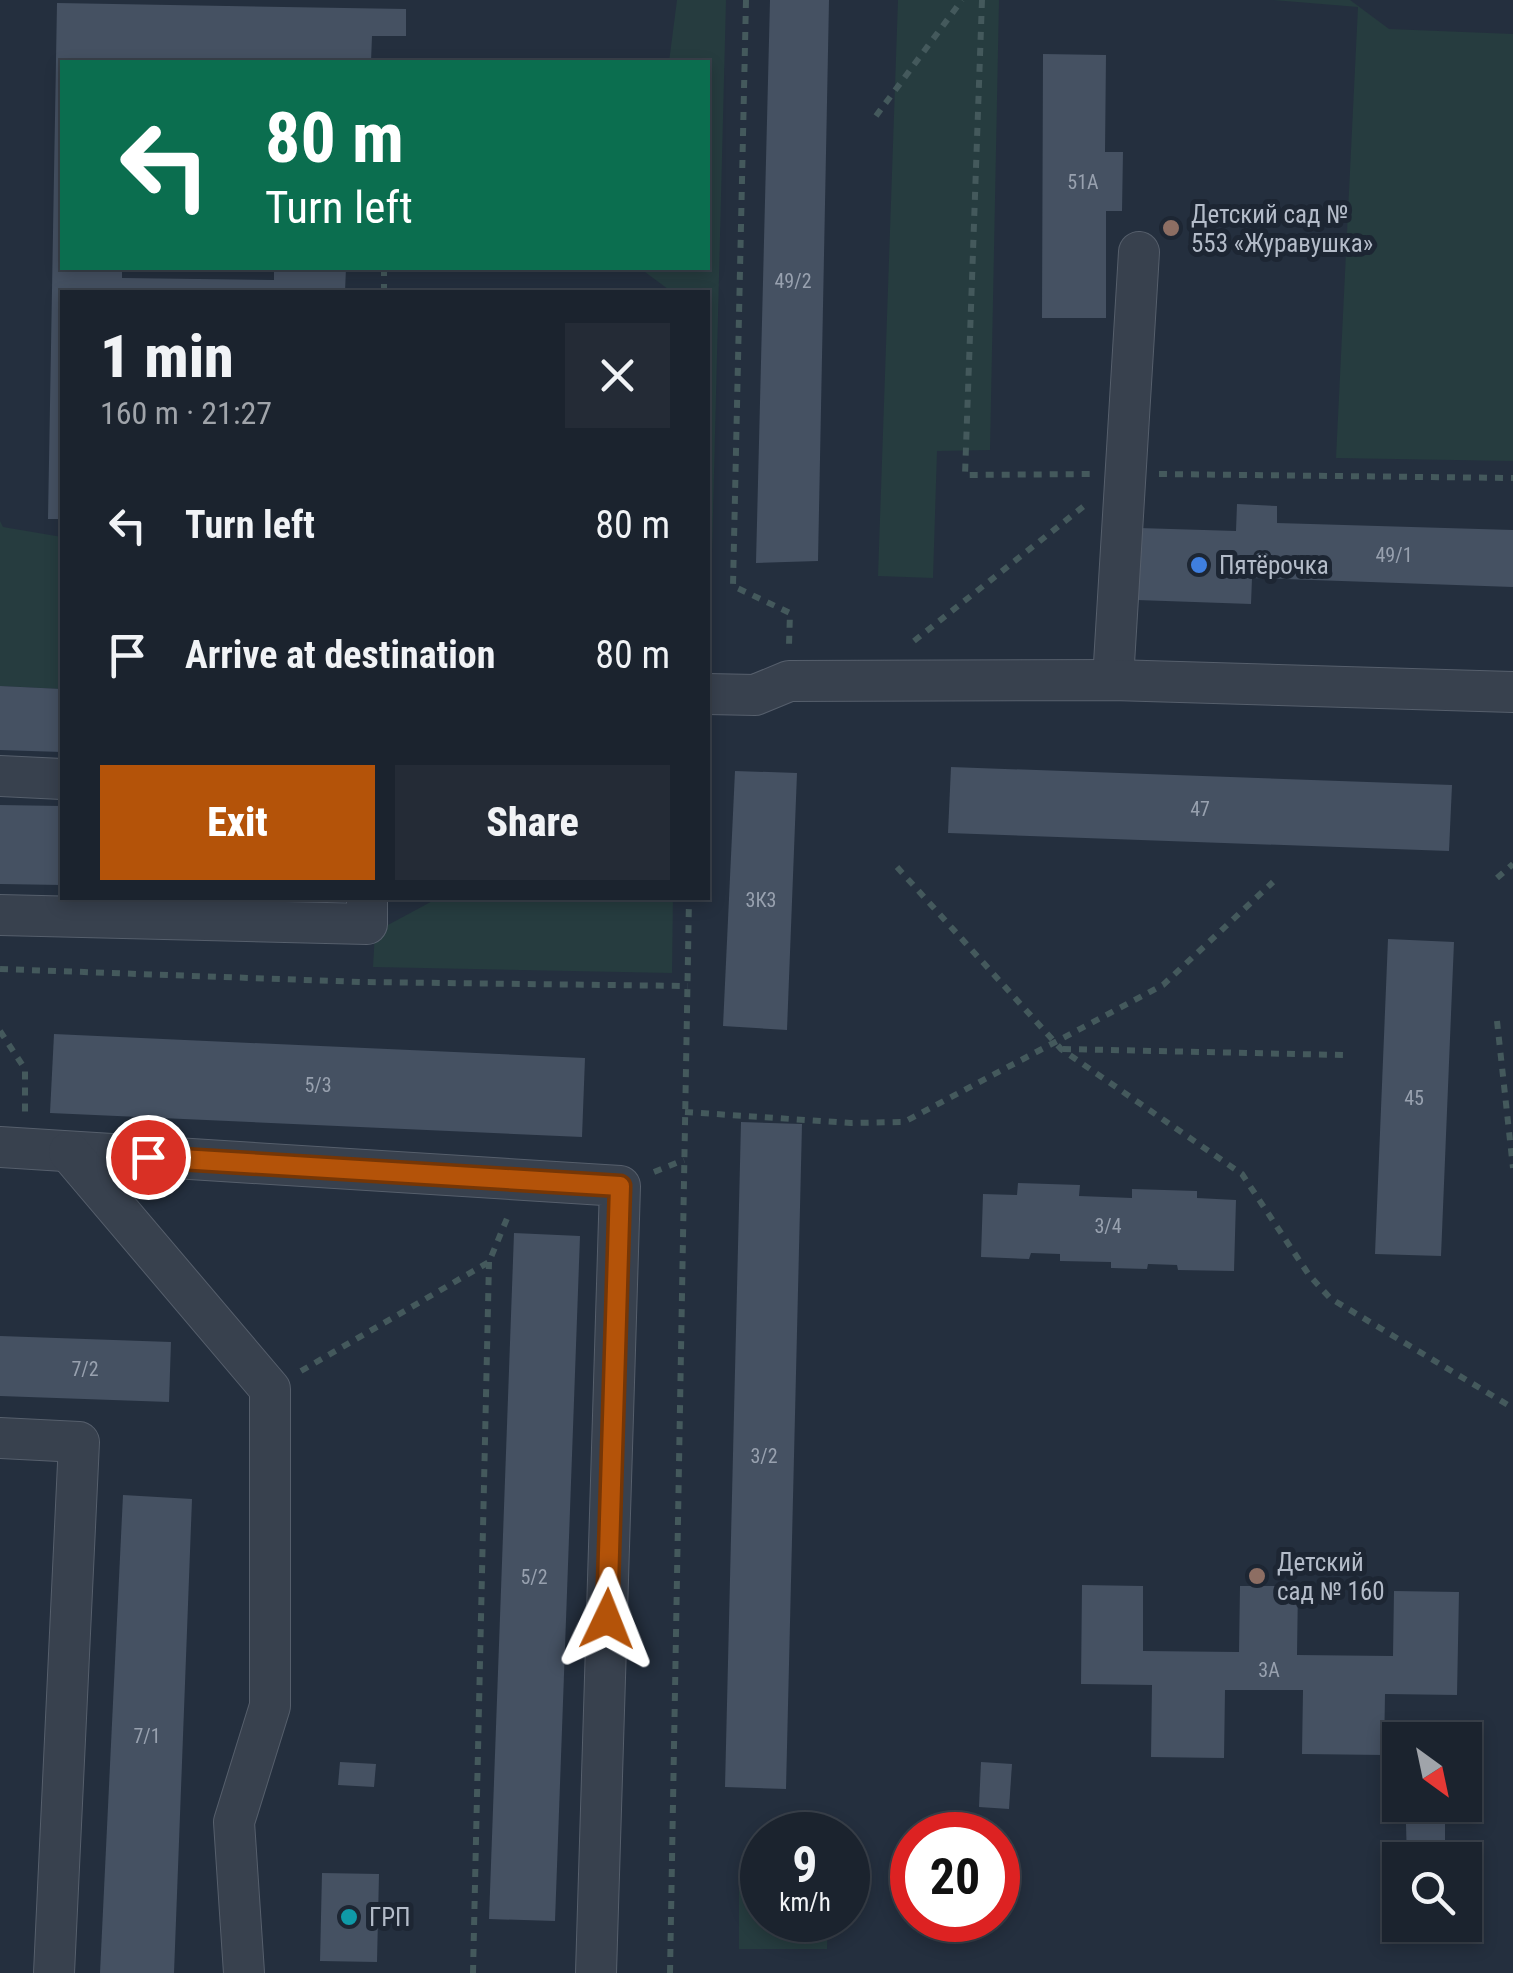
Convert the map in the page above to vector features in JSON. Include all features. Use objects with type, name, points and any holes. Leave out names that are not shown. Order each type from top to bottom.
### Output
[{"type":"lane","points":[[1113,680],[1139,252]]},
{"type":"lane","points":[[710,694],[755,696],[789,682],[1113,680],[1513,692]]},
{"type":"lane","points":[[0,776],[60,778]]},
{"type":"lane","points":[[0,915],[367,924],[367,900]]},
{"type":"lane","points":[[12,1148],[620,1186],[596,1973]]},
{"type":"lane","points":[[69,1152],[270,1389],[270,1706],[234,1822],[244,1973]]},
{"type":"lane","points":[[0,1438],[79,1442],[54,1973]]},
{"type":"path","points":[[746,0],[733,586],[790,613],[789,682]]},
{"type":"path","points":[[876,116],[962,0]]},
{"type":"path","points":[[908,646],[1126,474]]},
{"type":"path","points":[[1497,878],[1513,864]]},
{"type":"path","points":[[897,866],[1058,1045],[1242,1174],[1309,1275],[1330,1298],[1513,1408]]},
{"type":"path","points":[[685,1112],[851,1123],[904,1122],[1058,1045],[1163,986],[1273,882]]},
{"type":"path","points":[[670,1973],[689,900]]},
{"type":"path","points":[[0,970],[362,982],[688,986]]},
{"type":"path","points":[[1498,1022],[1513,1168]]},
{"type":"path","points":[[0,1031],[25,1069],[12,1148]]},
{"type":"path","points":[[1058,1045],[1343,1055]]},
{"type":"path","points":[[473,1973],[489,1262],[506,1216],[526,1211]]},
{"type":"path","points":[[270,1389],[489,1262]]},
{"type":"green space","points":[[677,0],[726,0],[711,592],[710,290],[669,290],[645,272],[710,270],[710,60],[669,60]]},
{"type":"green space","points":[[898,0],[999,0],[990,450],[937,451],[933,578],[878,576]]},
{"type":"green space","points":[[1273,0],[1350,0],[1389,29],[1513,34],[1513,461],[1336,458],[1358,7]]},
{"type":"green space","points":[[0,521],[3,527],[60,537],[60,689],[0,686]]},
{"type":"green space","points":[[434,900],[673,900],[672,973],[373,967],[375,932]]},
{"type":"green space","points":[[739,1884],[740,1942],[827,1942],[827,1949],[739,1949]]},
{"type":"building","points":[[770,0],[829,0],[818,561],[756,563]]},
{"type":"building","points":[[57,3],[406,9],[406,36],[372,36],[371,60],[60,60],[60,270],[122,270],[122,278],[274,280],[274,270],[346,270],[345,290],[60,290],[60,519],[48,519]]},
{"type":"building","points":[[1043,54],[1106,55],[1105,152],[1123,152],[1122,211],[1106,211],[1106,318],[1042,318]]},
{"type":"building","points":[[1237,504],[1277,506],[1277,523],[1513,530],[1513,587],[1252,578],[1251,604],[1137,600],[1139,528],[1236,531]]},
{"type":"building","points":[[0,686],[60,689],[60,752],[0,750]]},
{"type":"building","points":[[951,767],[1452,785],[1449,851],[948,833]]},
{"type":"building","points":[[735,771],[797,773],[787,1030],[723,1026]]},
{"type":"building","points":[[0,805],[60,806],[60,885],[0,884]]},
{"type":"building","points":[[1388,939],[1454,942],[1441,1256],[1375,1254]]},
{"type":"building","points":[[54,1034],[585,1058],[582,1137],[50,1113]]},
{"type":"building","points":[[741,1122],[802,1124],[786,1789],[725,1787]]},
{"type":"building","points":[[1018,1183],[1080,1185],[1079,1196],[1132,1198],[1132,1189],[1197,1191],[1197,1198],[1236,1200],[1234,1271],[1178,1270],[1177,1265],[1148,1264],[1147,1269],[1111,1268],[1111,1262],[1060,1261],[1060,1254],[1031,1253],[1029,1259],[981,1257],[983,1194],[1017,1195]]},
{"type":"building","points":[[514,1233],[580,1236],[555,1921],[489,1919]]},
{"type":"building","points":[[0,1336],[171,1342],[169,1402],[0,1396]]},
{"type":"building","points":[[123,1495],[192,1499],[174,1973],[100,1973]]},
{"type":"building","points":[[1082,1585],[1143,1586],[1143,1651],[1239,1652],[1240,1586],[1298,1586],[1297,1655],[1393,1656],[1394,1591],[1459,1592],[1457,1695],[1385,1694],[1382,1755],[1302,1754],[1303,1690],[1225,1690],[1224,1758],[1151,1757],[1152,1685],[1081,1684]]},
{"type":"building","points":[[340,1762],[376,1764],[374,1787],[338,1785]]},
{"type":"building","points":[[981,1762],[1012,1764],[1009,1809],[979,1807]]},
{"type":"building","points":[[1445,1823],[1445,1842],[1406,1842],[1406,1824]]},
{"type":"building","name":"ГРП","points":[[322,1873],[379,1874],[377,1962],[320,1961]]},
{"type":"place","name":"Детский сад № 553 «Журавушка»","points":[[1171,228]]},
{"type":"place","name":"Пятёрочка","points":[[1199,565]]},
{"type":"place","name":"Детский сад № 160","points":[[1257,1576]]},
{"type":"place","name":"ГРП","points":[[349,1917]]},
{"type":"route","points":[[148,1157],[620,1186],[607,1619]]}]
